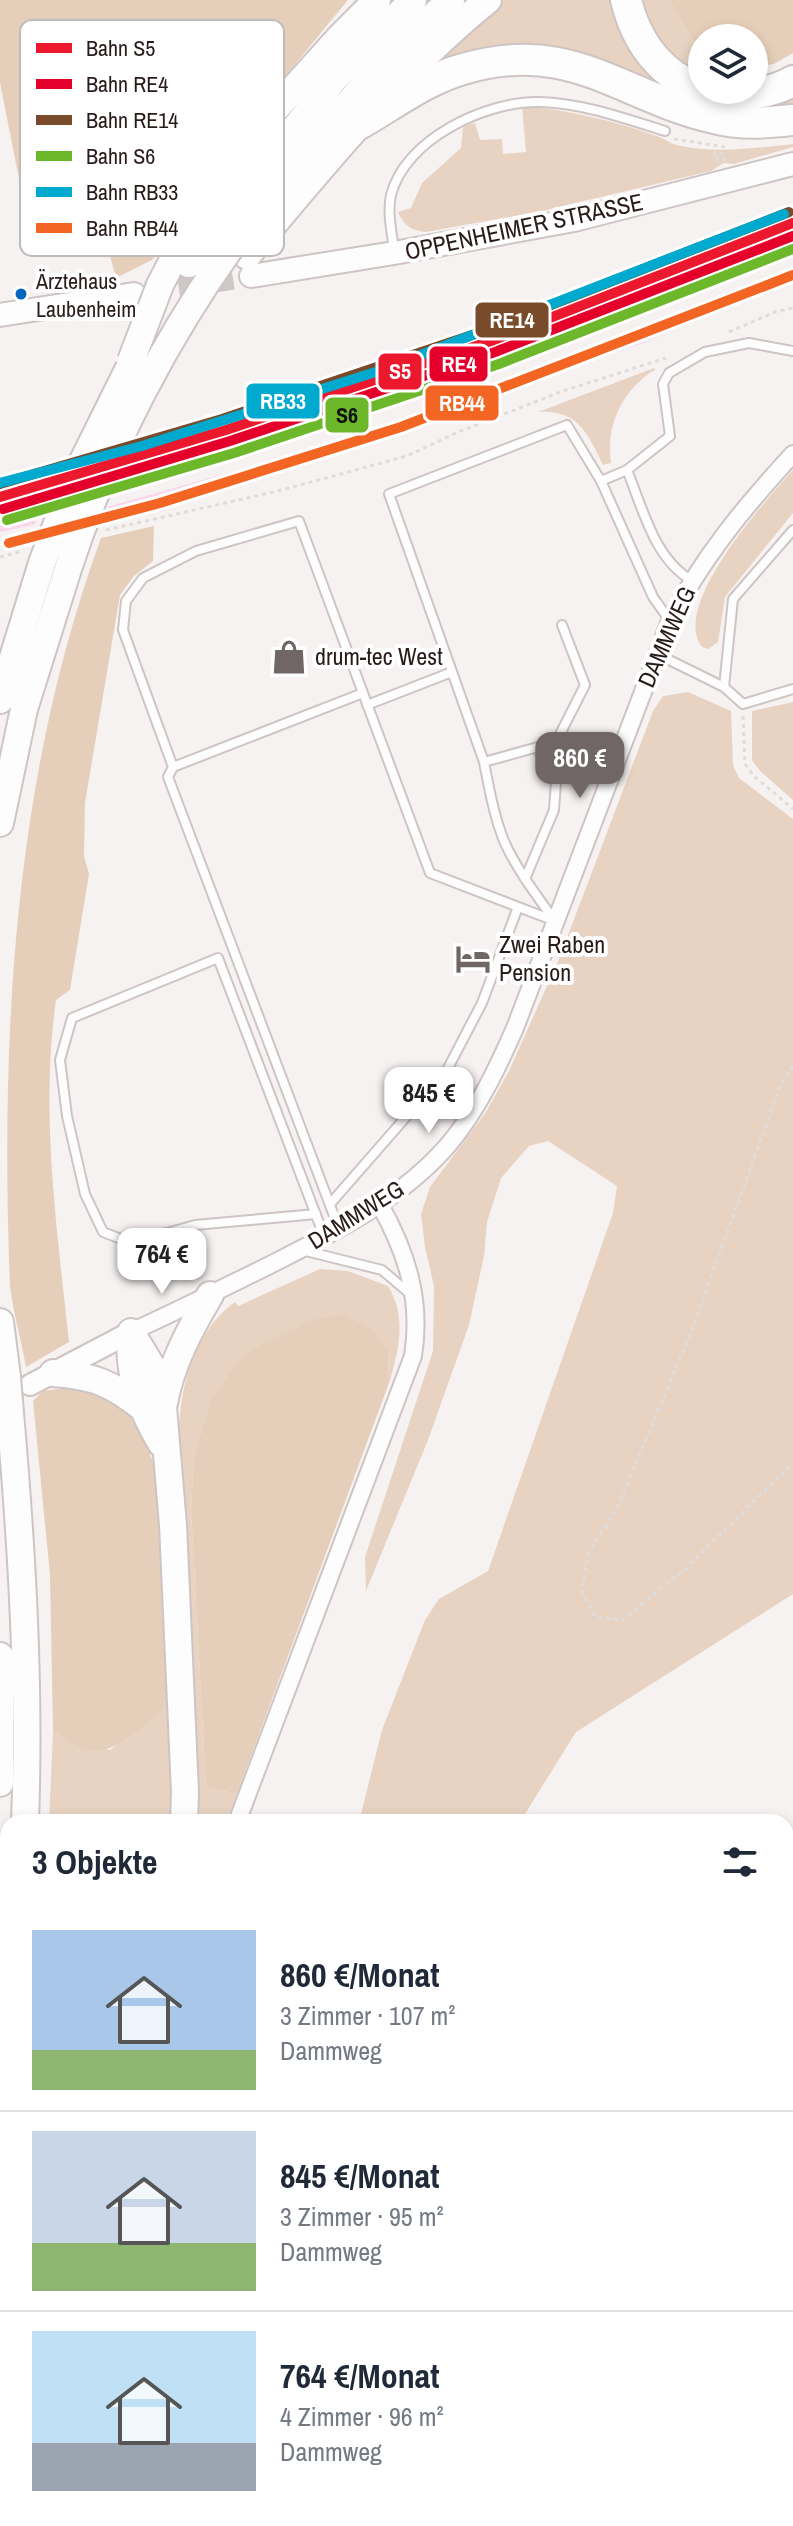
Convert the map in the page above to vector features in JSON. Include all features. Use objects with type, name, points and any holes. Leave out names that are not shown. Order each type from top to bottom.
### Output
[{"type":"highway","points":[[284,99],[377,0]]},
{"type":"highway","points":[[284,150],[334,79],[413,0]]},
{"type":"highway","points":[[284,169],[393,55],[451,0]]},
{"type":"highway","points":[[361,123],[410,71],[488,0]]},
{"type":"highway","points":[[626,0],[634,26],[649,51],[661,65],[691,86],[715,93],[751,94],[793,81]]},
{"type":"highway","points":[[284,183],[361,123],[459,70],[488,63],[533,60],[580,66],[716,119],[760,124],[793,120]]},
{"type":"highway","points":[[0,700],[33,557],[131,361],[194,256]]},
{"type":"highway","points":[[0,823],[24,709],[67,572],[98,488],[216,256]]},
{"type":"highway","points":[[153,1408],[168,1384],[186,1338],[210,1295]]},
{"type":"highway","points":[[0,1322],[30,1378]]},
{"type":"highway","points":[[131,1332],[131,1362],[153,1408],[165,1452],[173,1525],[184,1814]]},
{"type":"highway","points":[[30,1378],[75,1375],[106,1382],[153,1408]]},
{"type":"highway","points":[[30,1378],[10,1413],[24,1578],[32,1814]]},
{"type":"highway","points":[[0,1656],[0,1783]]},
{"type":"highway","points":[[25,1814],[28,1742]]},
{"type":"main road","name":"OPPENHEIMER STRASSE","points":[[251,276],[574,220],[793,164]]},
{"type":"main road","points":[[0,315],[134,294]]},
{"type":"street","name":"DAMMWEG","points":[[30,1378],[301,1250],[380,1205],[449,1143],[493,1078],[515,1028],[670,621],[691,580],[745,506],[793,454]]},
{"type":"street","points":[[240,1814],[407,1377],[416,1340],[415,1301],[403,1249],[380,1205]]},
{"type":"lane","points":[[394,253],[390,201],[397,181],[419,151],[444,131],[473,115],[507,105],[540,102],[588,108],[665,131]]},
{"type":"lane","points":[[601,481],[627,470],[670,436],[663,384],[669,373],[705,352],[749,343],[793,351]]},
{"type":"lane","points":[[555,921],[525,879],[504,841],[484,762],[389,494],[567,425],[601,481],[653,597],[670,621]]},
{"type":"lane","points":[[627,470],[663,557],[675,571],[691,580]]},
{"type":"lane","points":[[173,767],[123,630],[126,601],[143,578],[196,551],[299,521],[430,873],[555,921]]},
{"type":"lane","points":[[724,687],[733,599],[793,530]]},
{"type":"lane","points":[[484,762],[556,742],[585,685],[562,625]]},
{"type":"lane","points":[[657,654],[724,687],[743,704],[793,689]]},
{"type":"lane","points":[[367,705],[452,672]]},
{"type":"lane","points":[[332,1232],[330,1204],[168,777],[173,767],[363,693]]},
{"type":"lane","points":[[525,879],[554,810],[556,782],[537,747]]},
{"type":"lane","points":[[330,1204],[447,1070],[482,1003],[518,907]]},
{"type":"lane","points":[[316,1214],[195,1225],[131,1243],[103,1232],[85,1194],[67,1116],[60,1060],[72,1018],[218,958],[316,1214],[332,1232]]},
{"type":"lane","points":[[301,1250],[333,1255],[382,1270],[401,1284],[415,1301]]},
{"type":"path","points":[[716,146],[715,158],[723,161],[725,156],[719,152],[716,158]]},
{"type":"path","points":[[726,333],[775,312],[793,308]]},
{"type":"path","points":[[102,531],[278,491],[407,456],[458,432],[563,391],[645,367],[672,355]]},
{"type":"path","points":[[0,557],[33,557]]},
{"type":"path","points":[[743,704],[745,764],[754,776],[793,809]]},
{"type":"path","points":[[793,1066],[780,1086],[694,1325],[671,1380],[618,1506],[588,1554],[582,1592],[596,1617],[622,1620],[685,1569],[793,1463]]},
{"type":"shaded area","points":[[0,0],[348,0],[284,78],[284,20],[20,20],[20,184],[0,83]]},
{"type":"shaded area","points":[[503,0],[618,0],[647,64],[688,72],[688,93],[631,78],[430,66],[476,21]]},
{"type":"shaded area","points":[[635,0],[669,0],[688,32],[688,70],[664,54]]},
{"type":"shaded area","points":[[669,0],[793,0],[793,53],[774,64],[768,65],[768,24],[688,24],[688,32]]},
{"type":"shaded area","points":[[768,87],[793,92],[793,109],[761,113],[728,104],[768,104]]},
{"type":"shaded area","points":[[522,106],[605,120],[691,148],[735,149],[793,144],[793,147],[734,164],[724,163],[711,171],[542,211],[426,232],[405,224],[398,212],[411,208],[422,183],[461,148],[463,126],[475,123],[480,140],[502,139],[503,154],[526,152]]},
{"type":"shaded area","points":[[110,256],[155,256],[152,260],[116,278]]},
{"type":"shaded area","points":[[654,368],[634,387],[619,410],[611,436],[611,463],[603,465],[586,434],[572,419],[552,412],[538,412]]},
{"type":"shaded area","points":[[793,470],[793,513],[725,597],[718,642],[708,649],[702,647],[696,629],[699,606],[709,581],[743,529]]},
{"type":"shaded area","points":[[154,526],[153,561],[134,576],[120,595],[85,803],[84,856],[89,874],[70,990],[56,1000],[51,1043],[52,1171],[69,1342],[26,1367],[10,1286],[7,1192],[11,1002],[31,813],[49,720],[72,628],[101,538]]},
{"type":"shaded area","points":[[688,692],[731,711],[733,765],[739,778],[793,819],[793,1594],[576,1732],[525,1814],[361,1814],[382,1730],[425,1620],[439,1599],[488,1571],[613,1213],[617,1186],[548,1141],[529,1146],[501,1178],[487,1222],[484,1256],[469,1325],[428,1440],[366,1591],[365,1557],[433,1351],[434,1286],[421,1214],[430,1187],[486,1112],[509,1071],[559,959],[653,711],[663,696]]},
{"type":"shaded area","points":[[793,702],[793,800],[752,760],[752,711]]},
{"type":"shaded area","points":[[320,1269],[348,1271],[388,1286],[398,1309],[399,1334],[389,1383],[388,1351],[210,1402],[194,1455],[191,1511],[206,1787],[237,1794],[229,1814],[198,1814],[179,1427],[184,1388],[202,1340],[225,1310],[235,1302],[238,1306]]},
{"type":"shaded area","points":[[344,1315],[372,1329],[388,1351],[389,1383],[237,1794],[206,1787],[191,1511],[194,1455],[210,1402],[237,1363],[253,1349],[317,1318]]},
{"type":"shaded area","points":[[71,1387],[93,1390],[127,1410],[144,1435],[156,1472],[161,1517],[167,1705],[122,1742],[93,1751],[76,1746],[53,1731],[50,1575],[33,1401],[43,1391]]},
{"type":"shaded area","points":[[167,1705],[170,1708],[171,1814],[49,1814],[53,1731],[63,1737],[110,1750]]},
{"type":"waterway","points":[[111,509],[409,425],[534,376],[637,342],[761,290],[793,280]]},
{"type":"waterway","points":[[0,529],[32,522]]},
{"type":"tunnel","points":[[146,292],[251,276]]},
{"type":"rail line","name":"RE14","points":[[0,484],[222,419],[487,330],[789,212]]},
{"type":"rail line","name":"RB33","points":[[0,483],[142,446],[382,370],[784,214]]},
{"type":"rail line","name":"S5","points":[[0,497],[226,430],[491,341],[793,223]]},
{"type":"rail line","name":"RE4","points":[[3,509],[230,441],[495,352],[793,236]]},
{"type":"rail line","name":"S6","points":[[7,520],[234,453],[499,364],[793,249]]},
{"type":"rail line","name":"RB44","points":[[9,543],[160,503],[401,427],[793,275]]},
{"type":"place","name":"Ärztehaus Laubenheim","points":[[21,294]]},
{"type":"place","name":"drum-tec West","points":[[289,657]]},
{"type":"place","name":"Zwei Raben Pension","points":[[473,959]]}]
